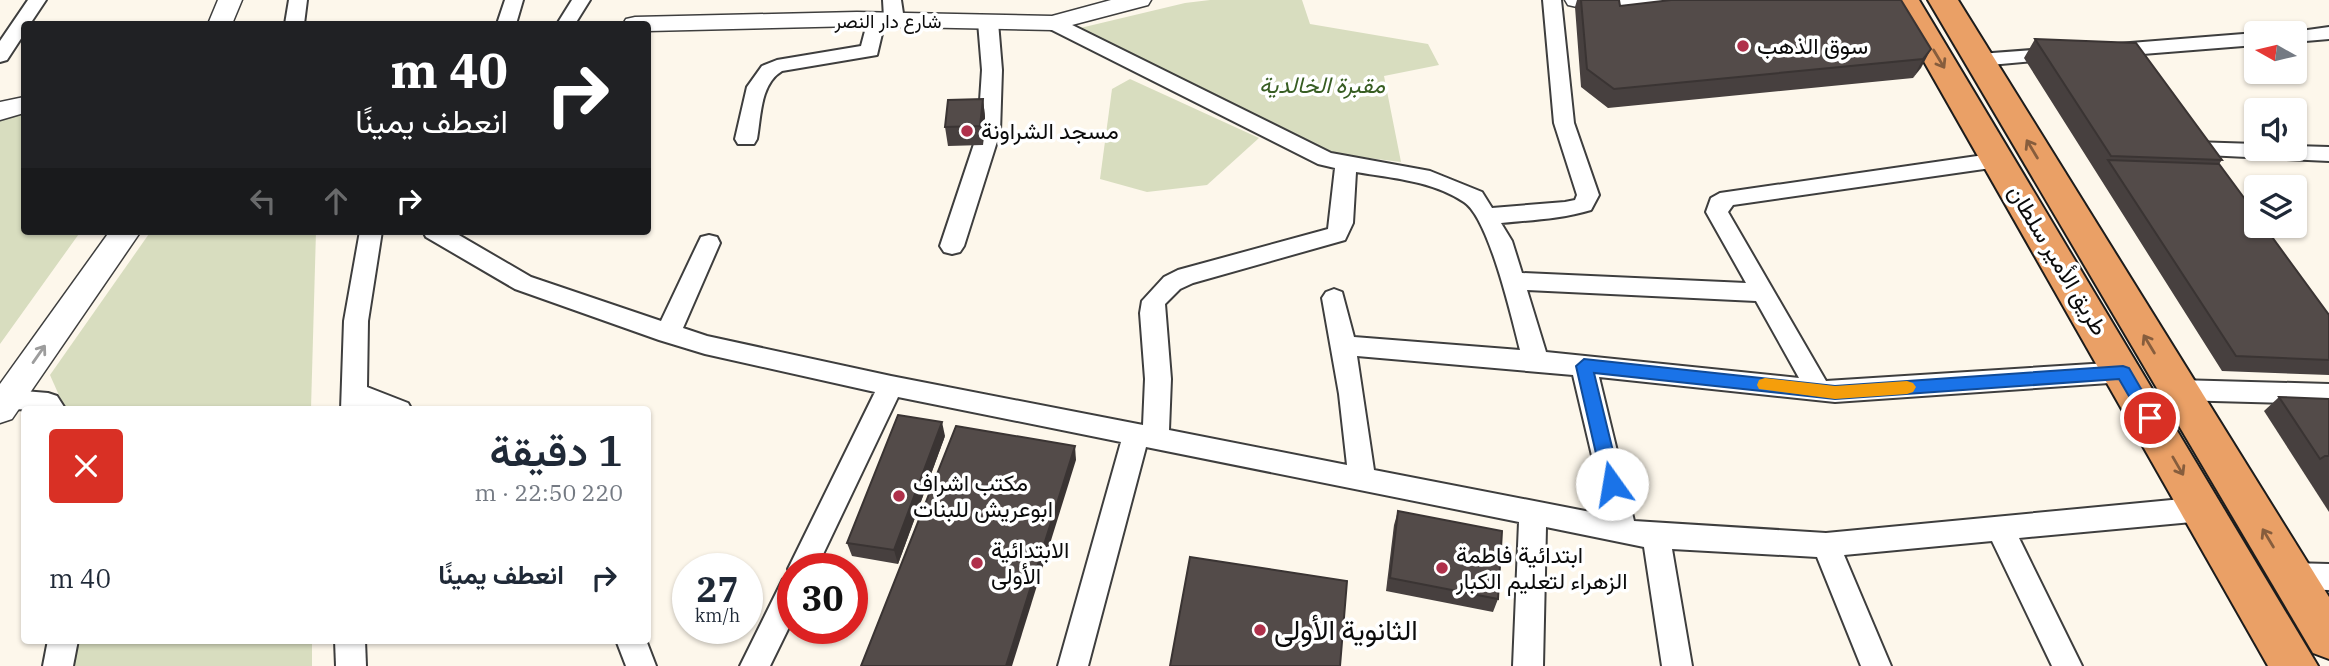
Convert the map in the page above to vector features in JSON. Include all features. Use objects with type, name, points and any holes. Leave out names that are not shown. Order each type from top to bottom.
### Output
[{"type":"highway","name":"طريق الأمير سلطان","points":[[1904,0],[2294,666]]},
{"type":"highway","name":"طريق الأمير سلطان","points":[[1943,0],[2329,638]]},
{"type":"street","points":[[23,21],[37,0]]},
{"type":"street","points":[[221,21],[230,0]]},
{"type":"street","points":[[242,21],[251,0]]},
{"type":"street","points":[[295,21],[298,0]]},
{"type":"street","points":[[508,21],[514,0]]},
{"type":"street","points":[[568,21],[581,0]]},
{"type":"street","name":"شارع دار النصر","points":[[651,23],[887,13],[983,14],[1053,23],[1139,0]]},
{"type":"street","points":[[1486,216],[1565,210],[1583,205],[1588,195],[1563,123],[1552,0]]},
{"type":"street","points":[[1577,0],[1664,8],[1690,7]]},
{"type":"street","points":[[746,139],[755,99],[765,73],[777,66],[870,51],[887,13]]},
{"type":"street","points":[[953,246],[989,132],[992,70],[983,14]]},
{"type":"street","points":[[1053,23],[1326,159],[1422,176],[1474,197],[1502,241],[1535,361]]},
{"type":"street","points":[[0,56],[21,24]]},
{"type":"street","points":[[2307,35],[2329,33]]},
{"type":"street","points":[[1979,60],[2244,40]]},
{"type":"street","points":[[2120,50],[2136,72]]},
{"type":"street","points":[[0,111],[21,105]]},
{"type":"street","points":[[2176,127],[2208,170]]},
{"type":"street","points":[[2193,149],[2329,154]]},
{"type":"street","points":[[1818,390],[1717,212],[1719,203],[1728,198],[1998,160]]},
{"type":"street","points":[[1073,666],[1145,437],[1158,379],[1152,313],[1154,301],[1172,283],[1186,276],[1336,234],[1342,223],[1346,163]]},
{"type":"street","points":[[2,395],[99,235]]},
{"type":"street","points":[[2,395],[122,235]]},
{"type":"street","points":[[370,235],[356,321],[355,401],[379,406]]},
{"type":"street","points":[[441,235],[523,283],[705,345],[891,386],[1623,531],[1826,545],[2203,509]]},
{"type":"street","points":[[668,333],[709,243]]},
{"type":"street","points":[[1513,281],[1763,293]]},
{"type":"street","points":[[1334,298],[1344,346],[1362,481]]},
{"type":"street","points":[[1344,346],[1535,361],[1835,392],[2123,372]]},
{"type":"street","points":[[1584,366],[1623,531]]},
{"type":"street","points":[[810,553],[891,386]]},
{"type":"street","points":[[2177,390],[2329,394]]},
{"type":"street","points":[[2,395],[48,403],[50,406]]},
{"type":"street","points":[[1528,666],[1533,515]]},
{"type":"street","points":[[2000,528],[2067,666]]},
{"type":"street","points":[[1656,535],[1677,666]]},
{"type":"street","points":[[1826,545],[1876,666]]},
{"type":"street","points":[[2291,576],[2329,577]]},
{"type":"street","points":[[755,666],[777,621]]},
{"type":"street","points":[[58,666],[62,644]]},
{"type":"street","points":[[350,644],[351,666]]},
{"type":"street","points":[[632,644],[640,666]]},
{"type":"green space","name":"مقبرة الخالدية","points":[[1210,0],[1302,0],[1310,24],[1428,44],[1439,65],[1384,76],[1401,162],[1328,153],[1076,29],[1185,3]]},
{"type":"green space","points":[[1130,79],[1259,138],[1207,185],[1147,192],[1100,179],[1112,89]]},
{"type":"green space","points":[[21,115],[21,235],[78,235],[0,344],[0,120]]},
{"type":"green space","points":[[148,235],[316,235],[311,406],[64,406],[50,375]]},
{"type":"green space","points":[[74,644],[312,644],[312,666],[72,666]]},
{"type":"building","name":"سوق الذهب","points":[[1581,0],[1619,0],[1620,6],[1671,0],[1901,0],[1931,49],[1923,59],[1614,89],[1587,69]]},
{"type":"building","points":[[2035,39],[2136,43],[2222,160],[2111,156]]},
{"type":"building","points":[[983,99],[980,126],[945,127],[948,100]]},
{"type":"building","points":[[2108,160],[2219,164],[2244,198],[2244,238],[2273,238],[2329,315],[2329,360],[2236,356]]},
{"type":"building","points":[[2279,397],[2329,399],[2329,456],[2320,459]]},
{"type":"building","name":"مكتب اشراف ابوعريش للبنات","points":[[898,415],[942,422],[894,550],[847,543]]},
{"type":"building","name":"الابتدائية الأولى","points":[[956,426],[1075,446],[1006,666],[861,666]]},
{"type":"building","name":"ابتدائية فاطمة الزهراء لتعليم الكبار","points":[[1398,511],[1502,531],[1498,599],[1390,578]]},
{"type":"building","name":"الثانوية الأولى","points":[[1190,557],[1347,581],[1340,666],[1170,666]]},
{"type":"slow traffic","points":[[1765,385],[1835,392],[1907,387]]},
{"type":"place","name":"سوق الذهب","points":[[1743,46]]},
{"type":"place","name":"مسجد الشراونة","points":[[967,131]]},
{"type":"place","name":"مكتب اشراف ابوعريش للبنات","points":[[899,496]]},
{"type":"place","name":"الابتدائية الأولى","points":[[977,563]]},
{"type":"place","name":"ابتدائية فاطمة الزهراء لتعليم الكبار","points":[[1442,568]]},
{"type":"place","name":"الثانوية الأولى","points":[[1260,630]]},
{"type":"route","points":[[1612,484],[1584,366],[1835,392],[2123,372],[2150,418]]}]
